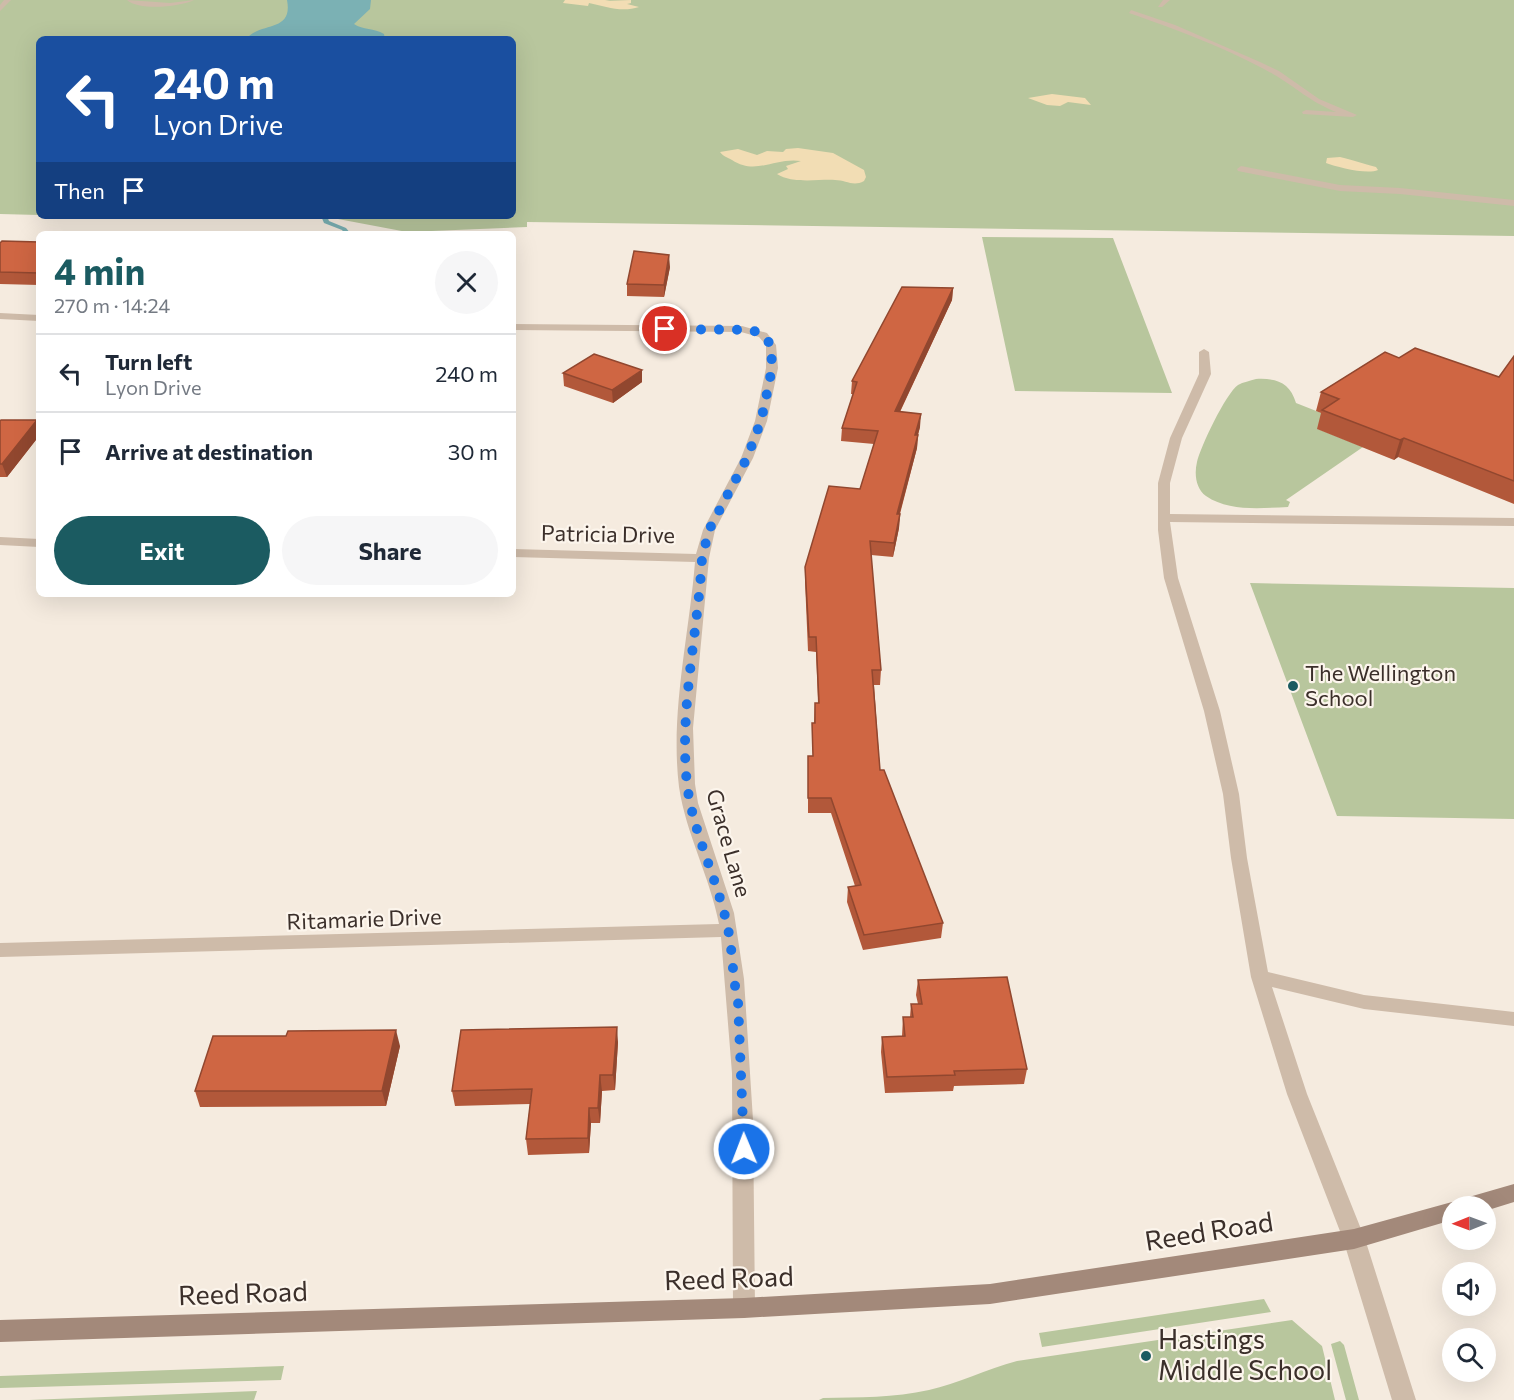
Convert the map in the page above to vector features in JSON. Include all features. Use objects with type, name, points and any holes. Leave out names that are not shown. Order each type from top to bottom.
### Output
[{"type":"main road","points":[[1496,1198],[1514,1193]]},
{"type":"main road","name":"Reed Road","points":[[0,1331],[744,1308],[990,1294],[1354,1239],[1442,1214]]},
{"type":"street","points":[[0,9],[8,0]]},
{"type":"street","points":[[130,0],[134,3],[170,5],[191,0]]},
{"type":"street","points":[[1160,6],[1167,0]]},
{"type":"street","points":[[1131,12],[1173,26],[1257,64],[1276,73],[1316,102],[1353,115],[1306,112]]},
{"type":"street","points":[[1241,169],[1340,188],[1400,191],[1514,203]]},
{"type":"street","points":[[0,316],[36,318]]},
{"type":"street","name":"Grace Lane","points":[[516,327],[752,330],[763,335],[771,345],[772,368],[761,421],[747,458],[709,530],[702,558],[685,735],[687,785],[698,832],[728,930],[732,978],[738,1001],[744,1129],[744,1308]]},
{"type":"street","points":[[1204,352],[1205,374],[1176,438],[1164,483],[1164,518],[1171,578],[1212,711],[1231,794],[1239,858],[1260,977],[1297,1094],[1354,1239],[1404,1400]]},
{"type":"street","points":[[1164,518],[1514,522]]},
{"type":"street","points":[[0,542],[36,543]]},
{"type":"street","name":"Patricia Drive","points":[[516,553],[702,558]]},
{"type":"street","name":"Ritamarie Drive","points":[[0,950],[728,930]]},
{"type":"street","points":[[1260,977],[1364,1002],[1514,1019]]},
{"type":"green space","points":[[0,0],[1514,0],[1514,236],[527,222],[527,227],[402,231],[338,219],[516,219],[516,36],[36,36],[36,215],[0,214]]},
{"type":"green space","points":[[982,237],[1113,238],[1172,393],[1015,391]]},
{"type":"green space","points":[[1256,379],[1270,379],[1286,386],[1296,403],[1334,418],[1318,429],[1363,447],[1286,500],[1290,502],[1288,507],[1246,508],[1225,505],[1206,496],[1197,481],[1196,467],[1199,455],[1221,409],[1238,385]]},
{"type":"green space","points":[[1250,583],[1514,588],[1514,819],[1337,816]]},
{"type":"green space","points":[[1264,1299],[1271,1312],[1042,1347],[1039,1333]]},
{"type":"green space","points":[[1292,1320],[1322,1346],[1335,1400],[819,1400],[916,1393],[1017,1361]]},
{"type":"green space","points":[[1340,1341],[1344,1345],[1359,1400],[1346,1400],[1331,1344]]},
{"type":"green space","points":[[284,1366],[281,1380],[0,1388],[0,1376]]},
{"type":"green space","points":[[257,1391],[254,1400],[29,1400]]},
{"type":"sand","points":[[565,0],[631,0],[631,3],[627,4],[639,7],[619,9],[589,3],[588,6],[563,3]]},
{"type":"sand","points":[[1052,94],[1085,98],[1091,105],[1068,102],[1060,106],[1047,105],[1028,98]]},
{"type":"sand","points":[[798,148],[833,153],[864,170],[866,177],[864,181],[856,183],[790,179],[777,174],[788,169],[786,166],[801,161],[792,160],[749,166],[724,156],[720,152],[738,149],[757,155],[767,151],[783,152],[786,149]]},
{"type":"sand","points":[[1340,157],[1376,167],[1378,170],[1360,171],[1326,163],[1327,158]]},
{"type":"water","points":[[287,0],[371,0],[370,9],[354,24],[380,32],[384,36],[249,36],[282,22],[288,10]]},
{"type":"building","points":[[2,241],[36,242],[36,273],[0,272],[0,243]]},
{"type":"building","points":[[634,251],[669,255],[664,285],[627,284]]},
{"type":"building","points":[[902,287],[953,288],[895,411],[921,414],[915,435],[918,435],[897,514],[900,514],[894,543],[870,541],[881,670],[872,670],[880,770],[884,770],[943,923],[864,935],[848,887],[861,885],[831,798],[808,798],[808,756],[813,756],[812,723],[815,723],[815,703],[819,703],[816,637],[809,637],[805,567],[829,486],[860,489],[878,431],[842,428],[857,382],[852,381]]},
{"type":"building","points":[[1415,348],[1499,377],[1514,356],[1514,481],[1404,438],[1400,440],[1322,410],[1339,399],[1321,392],[1385,352],[1399,358]]},
{"type":"building","points":[[594,354],[642,370],[612,390],[563,373]]},
{"type":"building","points":[[36,420],[2,464],[0,464],[0,421]]},
{"type":"building","points":[[1007,977],[1027,1069],[954,1071],[955,1075],[887,1077],[882,1037],[905,1036],[903,1017],[913,1017],[911,1004],[922,1004],[918,980]]},
{"type":"building","points":[[617,1027],[613,1075],[600,1075],[598,1108],[589,1108],[588,1138],[526,1139],[532,1089],[452,1091],[461,1030]]},
{"type":"building","points":[[396,1030],[382,1091],[195,1091],[213,1036],[286,1036],[288,1031]]},
{"type":"waterway","points":[[325,219],[326,222],[346,231]]},
{"type":"place","name":"The Wellington School","points":[[1293,686]]},
{"type":"place","name":"Hastings Middle School","points":[[1146,1356]]},
{"type":"route","points":[[665,329],[752,330],[763,335],[771,345],[772,368],[761,421],[747,458],[709,530],[702,558],[685,735],[687,785],[692,809],[728,930],[732,978],[738,1001],[744,1149]]}]
